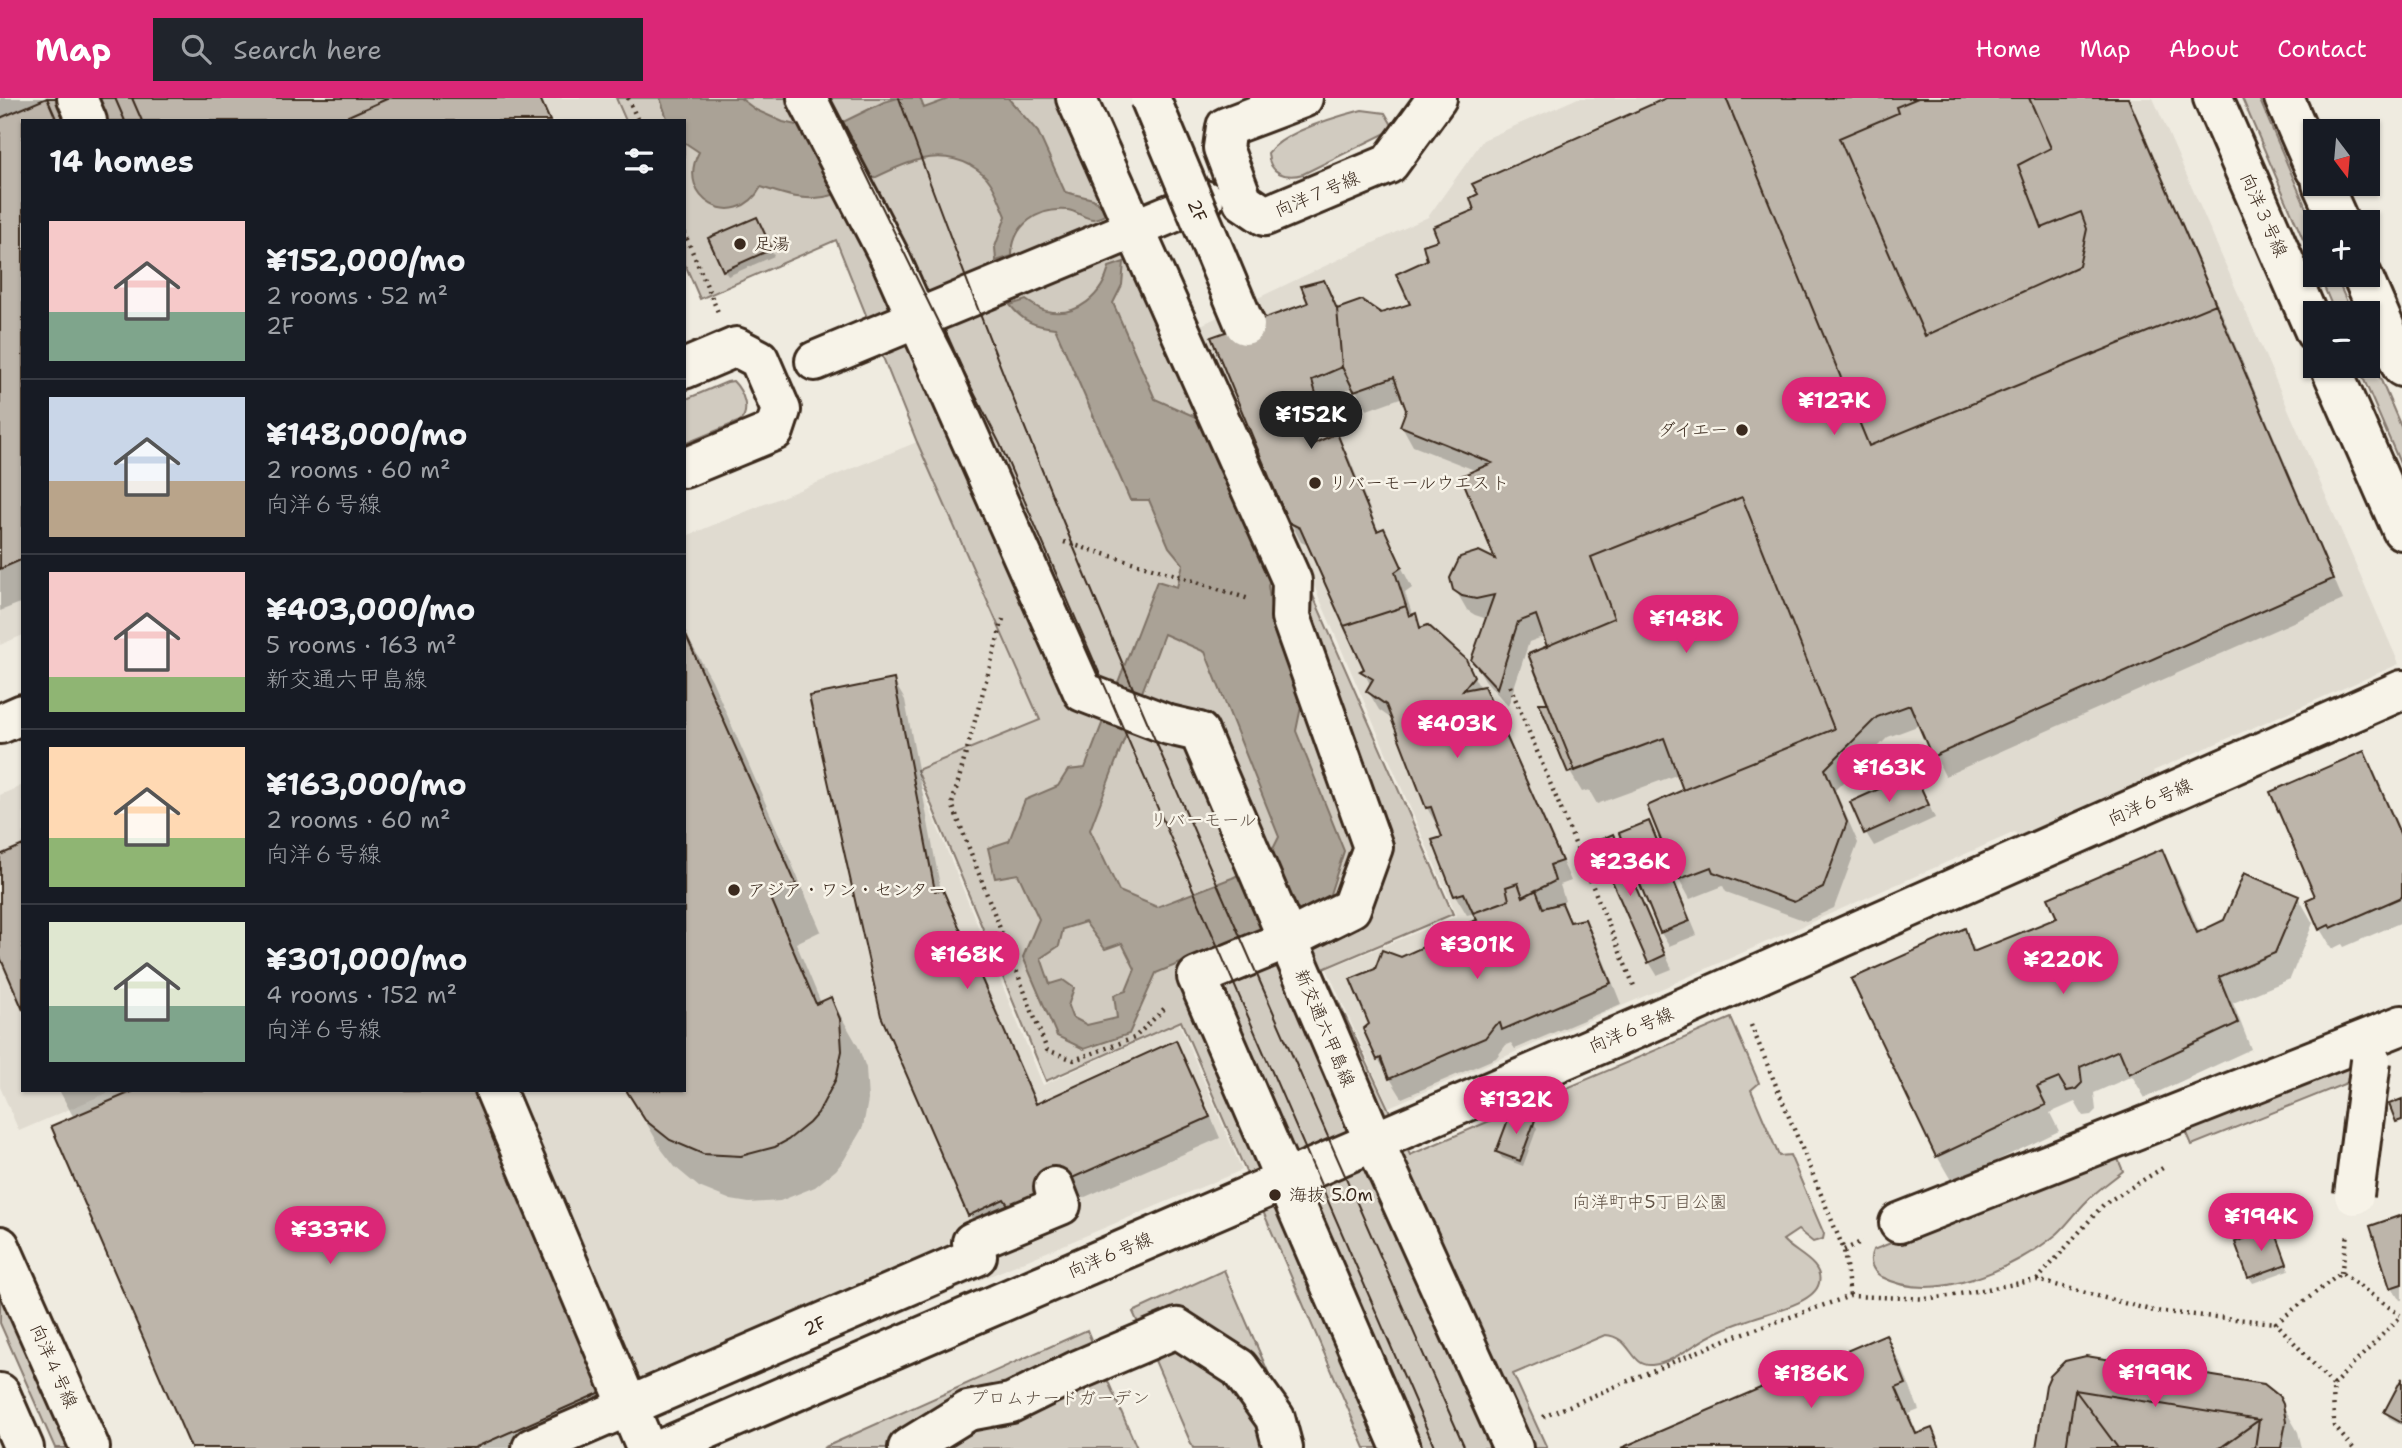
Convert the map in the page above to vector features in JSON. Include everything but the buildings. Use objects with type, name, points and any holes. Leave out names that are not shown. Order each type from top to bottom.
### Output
[{"type":"street","points":[[77,98],[87,119]]},
{"type":"street","points":[[1076,98],[1292,581],[1291,617],[1373,847],[1351,908],[1284,934],[1197,977],[1401,1448]]},
{"type":"street","name":"2F","points":[[1150,98],[1245,326]]},
{"type":"street","name":"向洋７号線","points":[[1303,98],[1226,127],[1223,148],[1243,201],[1265,216],[1389,164],[1437,98]]},
{"type":"street","name":"向洋３号線","points":[[2213,98],[2303,304]]},
{"type":"street","points":[[2284,98],[2303,142]]},
{"type":"street","points":[[812,108],[890,258],[1016,542]]},
{"type":"street","points":[[815,361],[1204,200]]},
{"type":"street","points":[[2367,287],[2402,367]]},
{"type":"street","points":[[686,368],[736,347],[759,359],[782,410],[774,431],[686,467]]},
{"type":"street","points":[[2335,378],[2402,530]]},
{"type":"street","name":"新交通六甲島線","points":[[1016,542],[1083,692],[1169,725],[1199,732],[1374,1141],[1510,1440]]},
{"type":"street","name":"向洋６号線","points":[[664,1448],[1734,985],[2402,690]]},
{"type":"street","points":[[0,724],[21,715]]},
{"type":"street","points":[[1899,1223],[2402,1025]]},
{"type":"street","points":[[2354,1195],[2371,1061],[2402,1045]]},
{"type":"street","points":[[496,1092],[646,1448]]},
{"type":"street","name":"2F","points":[[533,1448],[977,1256],[972,1242],[1061,1205],[1054,1187]]},
{"type":"street","name":"向洋４号線","points":[[0,1246],[90,1448]]},
{"type":"street","points":[[908,1448],[968,1411],[1011,1402],[1177,1328],[1239,1368],[1275,1418],[1283,1448]]},
{"type":"street","points":[[0,1394],[24,1448]]},
{"type":"path","points":[[628,98],[637,119]]},
{"type":"path","points":[[686,237],[718,313]]},
{"type":"path","points":[[1197,977],[1134,1038],[1074,1060],[1047,1051],[952,804],[1010,593],[1016,542],[1172,574],[1250,600]]},
{"type":"path","points":[[1510,686],[1630,977]]},
{"type":"path","points":[[1734,985],[1844,1250],[1850,1296]]},
{"type":"path","points":[[2037,1280],[2104,1204],[2171,1163]]},
{"type":"path","points":[[2276,1323],[2341,1273],[2401,1316],[2333,1385]]},
{"type":"path","points":[[1510,1440],[1730,1338],[1850,1296],[1932,1299],[2037,1280],[2154,1311],[2276,1323],[2333,1385],[2334,1426],[2353,1448]]},
{"type":"shaded area","points":[[0,98],[615,98],[623,119],[21,119],[21,636],[0,645]]},
{"type":"shaded area","points":[[660,98],[740,98],[756,110],[783,122],[796,125],[837,125],[898,98],[920,98],[924,108],[951,98],[1008,98],[1038,132],[1065,192],[1093,199],[1109,213],[1093,219],[1068,210],[1037,215],[1022,227],[1017,235],[1012,256],[996,261],[995,247],[1006,216],[988,179],[970,165],[951,158],[933,157],[897,167],[843,192],[824,197],[800,197],[761,187],[750,201],[737,208],[724,209],[701,196],[695,184],[693,169],[699,152],[686,143],[686,119],[667,119]]},
{"type":"shaded area","points":[[1578,98],[2153,98],[2399,664],[2153,771],[2161,790],[2024,851],[2015,832],[1389,1107],[1327,969],[1457,916],[1201,325],[1428,217],[1483,140]]},
{"type":"shaded area","points":[[1124,262],[1122,285],[1113,303],[1155,399],[1207,422],[1272,573],[1268,586],[1274,624],[1301,707],[1296,731],[1344,851],[1329,897],[1261,930],[1156,973],[1129,1034],[1084,1049],[1057,1036],[1023,957],[1039,919],[1018,874],[995,878],[988,848],[1009,841],[1025,800],[1058,786],[1068,770],[1085,768],[1157,581],[1177,587],[1183,564],[1169,547],[1149,500],[1130,500],[1055,328],[1030,322],[1010,305],[1026,300],[1046,311],[1078,308],[1095,295],[1109,267]],"holes":[[[1164,634],[1205,652],[1279,837],[1267,861],[1232,878],[1157,907],[1119,891],[1090,830]],[[1085,922],[1105,949],[1122,943],[1135,969],[1126,991],[1114,995],[1117,1018],[1087,1025],[1072,1017],[1068,1006],[1074,988],[1063,980],[1050,984],[1041,958],[1059,946],[1063,929]]]},
{"type":"shaded area","points":[[917,442],[1040,720],[914,770],[1043,1085],[1179,1023],[1242,1170],[623,1430],[482,1092],[686,1092],[686,536]]},
{"type":"shaded area","points":[[21,786],[21,1092],[109,1092],[19,1131],[0,1087],[0,795]]},
{"type":"green space","name":"リバーモール","points":[[616,98],[1094,98],[1453,914],[1323,969],[1410,1155],[1731,1018],[1759,1083],[1751,1090],[1779,1156],[1790,1155],[1824,1234],[1823,1239],[1813,1242],[1798,1230],[1783,1240],[1817,1270],[1819,1283],[1815,1291],[1798,1303],[1718,1332],[1660,1364],[1645,1364],[1639,1361],[1621,1340],[1605,1335],[1513,1374],[1547,1448],[1365,1448],[1181,1021],[1046,1081],[917,770],[1040,720],[917,442],[836,240],[700,299],[686,267],[686,119],[625,119]]},
{"type":"green space","points":[[2242,98],[2259,98],[2307,210],[2303,210],[2303,239]]},
{"type":"green space","points":[[1362,110],[1385,113],[1392,125],[1388,132],[1303,174],[1285,175],[1272,166],[1268,153],[1286,138],[1311,126]]},
{"type":"green space","points":[[2324,287],[2340,287],[2347,301],[2330,301]]},
{"type":"green space","points":[[2363,378],[2380,378],[2402,429],[2402,468]]},
{"type":"green space","points":[[733,381],[740,390],[745,407],[743,417],[740,421],[686,443],[686,399]]},
{"type":"green space","points":[[2365,1054],[2364,1076],[2192,1145],[2184,1126]]},
{"type":"green space","points":[[2116,1154],[2123,1171],[2090,1198],[2057,1234],[2040,1247],[1997,1270],[1950,1285],[1926,1287],[1903,1285],[1882,1277],[1872,1265],[1873,1250]]},
{"type":"green space","name":"プロムナードガーデン","points":[[1224,1270],[1301,1448],[1193,1448],[1147,1342],[1100,1363],[1137,1448],[823,1448],[1087,1330],[1097,1354],[1143,1334],[1133,1312]]},
{"type":"green space","points":[[0,1293],[68,1448],[55,1448],[0,1323]]},
{"type":"tram line","points":[[829,98],[1000,444],[1435,1448]]},
{"type":"tram line","points":[[899,98],[1021,418],[1152,734],[1465,1448]]},
{"type":"place","name":"足湯","points":[[740,244]]},
{"type":"place","name":"ダイエー","points":[[1742,430]]},
{"type":"place","name":"リバーモールウエスト","points":[[1315,483]]},
{"type":"place","name":"アジア・ワン・センター","points":[[734,890]]},
{"type":"place","name":"海抜 5.0m","points":[[1275,1195]]},
{"type":"park label","name":"向洋町中5丁目公園","points":[[1650,1202]]}]
